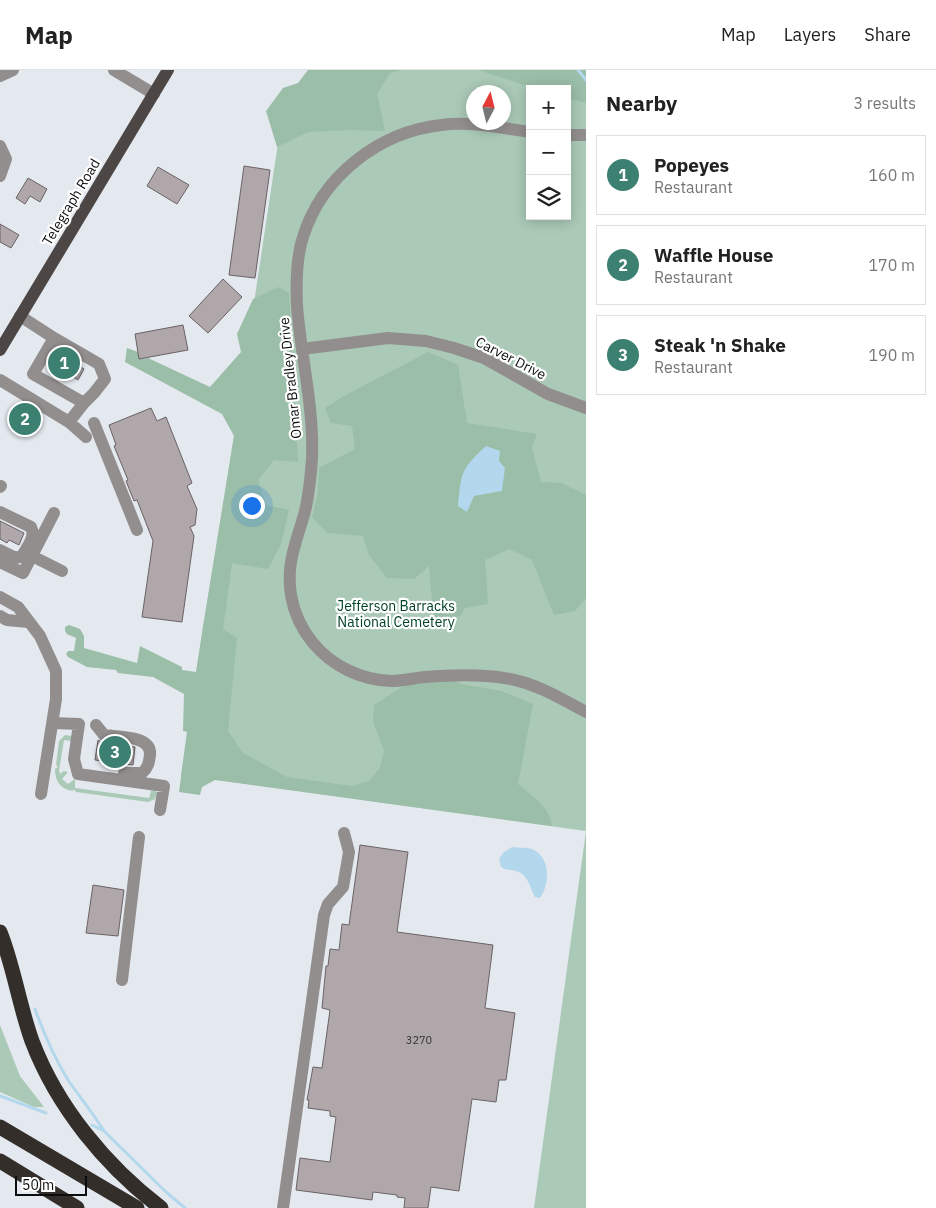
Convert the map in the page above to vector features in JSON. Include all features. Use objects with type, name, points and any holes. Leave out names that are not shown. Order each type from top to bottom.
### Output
[{"type":"highway","points":[[0,932],[33,1043],[56,1089],[102,1154],[161,1208]]},
{"type":"highway","points":[[0,1127],[137,1208]]},
{"type":"highway","points":[[0,1161],[78,1208]]},
{"type":"main road","name":"Telegraph Road","points":[[0,350],[168,70]]},
{"type":"street","points":[[0,76],[13,70]]},
{"type":"street","points":[[114,70],[154,94]]},
{"type":"street","name":"Omar Bradley Drive","points":[[526,132],[443,124],[420,128],[398,135],[361,156],[341,173],[321,199],[314,212],[303,236],[297,280],[297,305],[310,403],[312,458],[306,507],[291,559],[289,583],[293,608],[298,620],[313,643],[338,665],[365,677],[392,681],[424,677],[458,676],[507,678],[539,687],[586,712]]},
{"type":"street","points":[[571,135],[586,135]]},
{"type":"street","points":[[0,146],[6,159],[0,176]]},
{"type":"street","points":[[20,316],[52,341],[100,364],[105,379],[69,422]]},
{"type":"street","name":"Carver Drive","points":[[302,349],[388,338],[426,341],[484,358],[548,394],[586,408]]},
{"type":"street","points":[[52,341],[33,374],[86,400]]},
{"type":"street","points":[[0,380],[69,422],[86,437]]},
{"type":"street","points":[[94,423],[137,530]]},
{"type":"street","points":[[0,506],[46,529]]},
{"type":"street","points":[[0,512],[31,527],[33,536],[22,556],[16,558],[0,550]]},
{"type":"street","points":[[0,562],[23,573],[54,513]]},
{"type":"street","points":[[32,556],[62,571]]},
{"type":"street","points":[[0,597],[18,607],[40,636],[56,671],[56,699],[41,794]]},
{"type":"street","points":[[0,616],[7,620],[28,622]]},
{"type":"street","points":[[53,723],[80,724],[74,759],[74,765],[78,774],[164,786],[160,810]]},
{"type":"street","points":[[74,765],[135,774],[142,773],[146,769],[150,751],[148,746],[134,739],[104,735],[96,725]]},
{"type":"street","points":[[284,1208],[324,915],[328,904],[343,887],[349,852],[344,833]]},
{"type":"street","points":[[122,980],[139,837]]},
{"type":"green space","points":[[308,70],[401,70],[390,73],[377,94],[385,131],[308,132],[277,147],[266,111],[283,88],[298,83]]},
{"type":"green space","name":"Jefferson Barracks National Cemetery","points":[[322,70],[586,70],[586,831],[181,775],[283,110]]},
{"type":"green space","points":[[478,70],[586,70],[586,103],[571,99],[571,85],[526,86]]},
{"type":"green space","points":[[278,287],[289,293],[298,462],[274,460],[258,480],[266,505],[289,510],[281,544],[268,569],[232,563],[223,629],[237,638],[228,731],[243,753],[287,777],[352,786],[369,781],[380,768],[384,751],[373,721],[374,705],[405,685],[452,680],[461,684],[501,691],[533,704],[518,784],[544,808],[551,819],[552,826],[215,780],[202,787],[200,795],[179,792],[187,732],[183,731],[184,694],[153,677],[87,667],[66,654],[68,651],[74,651],[76,638],[65,631],[65,627],[69,625],[80,629],[84,636],[84,648],[137,663],[140,646],[182,667],[182,670],[196,672],[234,436],[222,414],[125,362],[127,348],[138,352],[140,359],[148,358],[210,387],[241,352],[237,334],[253,299]]},
{"type":"green space","points":[[428,352],[458,365],[467,423],[537,434],[532,448],[541,482],[561,483],[586,495],[586,598],[575,611],[554,615],[532,560],[509,549],[485,560],[488,604],[465,608],[460,616],[434,624],[429,566],[414,579],[387,578],[369,555],[363,536],[327,533],[312,517],[318,493],[319,468],[355,449],[352,426],[331,423],[325,408]]},
{"type":"green space","points":[[65,735],[72,736],[71,741],[64,740],[59,771],[61,774],[63,771],[68,772],[62,779],[68,784],[75,779],[75,788],[149,798],[151,791],[155,790],[157,793],[155,799],[148,802],[76,792],[74,789],[73,791],[68,790],[59,784],[55,769],[58,767],[56,765],[59,741]]},
{"type":"green space","points":[[586,831],[586,1208],[534,1208]]},
{"type":"green space","points":[[0,1025],[20,1076],[44,1107],[34,1107],[0,1092]]},
{"type":"water","points":[[486,446],[500,451],[499,461],[505,468],[502,491],[474,496],[467,512],[458,506],[460,486],[464,472],[472,460]]},
{"type":"water","points":[[512,847],[532,849],[543,858],[546,864],[547,878],[546,886],[540,898],[535,897],[523,875],[501,867],[499,859],[503,853]]},
{"type":"building","points":[[244,166],[270,170],[255,278],[229,275]]},
{"type":"building","points":[[158,167],[189,185],[177,204],[147,186]]},
{"type":"building","points":[[28,178],[47,189],[40,202],[30,196],[25,204],[16,198]]},
{"type":"building","points":[[0,224],[19,235],[11,248],[0,242]]},
{"type":"building","points":[[223,279],[242,297],[208,333],[189,316]]},
{"type":"building","points":[[183,325],[188,350],[139,359],[135,334]]},
{"type":"building","points":[[55,352],[84,369],[78,380],[50,361]]},
{"type":"building","points":[[14,406],[42,423],[37,432],[9,415]]},
{"type":"building","points":[[151,408],[157,421],[166,417],[192,483],[187,486],[197,509],[195,525],[190,527],[194,536],[182,622],[142,617],[153,541],[137,500],[134,501],[126,481],[128,480],[114,446],[116,445],[109,425]]},
{"type":"building","points":[[0,521],[24,533],[19,545],[9,540],[7,543],[0,539]]},
{"type":"building","points":[[98,740],[103,743],[135,747],[133,765],[95,760]]},
{"type":"building","points":[[360,845],[408,852],[397,932],[493,945],[485,1008],[515,1013],[506,1080],[499,1080],[496,1102],[472,1099],[459,1191],[431,1187],[428,1208],[404,1208],[405,1198],[397,1197],[397,1195],[373,1192],[372,1200],[296,1190],[300,1158],[330,1162],[336,1117],[330,1116],[330,1111],[308,1108],[309,1100],[307,1100],[313,1067],[322,1068],[330,1010],[322,1008],[326,966],[328,966],[330,949],[339,950],[342,924],[349,925]]},
{"type":"building","points":[[93,885],[124,890],[118,936],[86,933]]},
{"type":"waterway","points":[[578,70],[586,80]]},
{"type":"waterway","points":[[35,1009],[50,1045],[68,1080],[104,1131]]},
{"type":"waterway","points":[[0,1096],[46,1113]]},
{"type":"waterway","points":[[92,1125],[104,1131],[185,1208]]},
{"type":"place","name":"Popeyes","points":[[64,363]]},
{"type":"place","name":"Waffle House","points":[[25,419]]},
{"type":"place","name":"Steak 'n Shake","points":[[115,752]]}]
